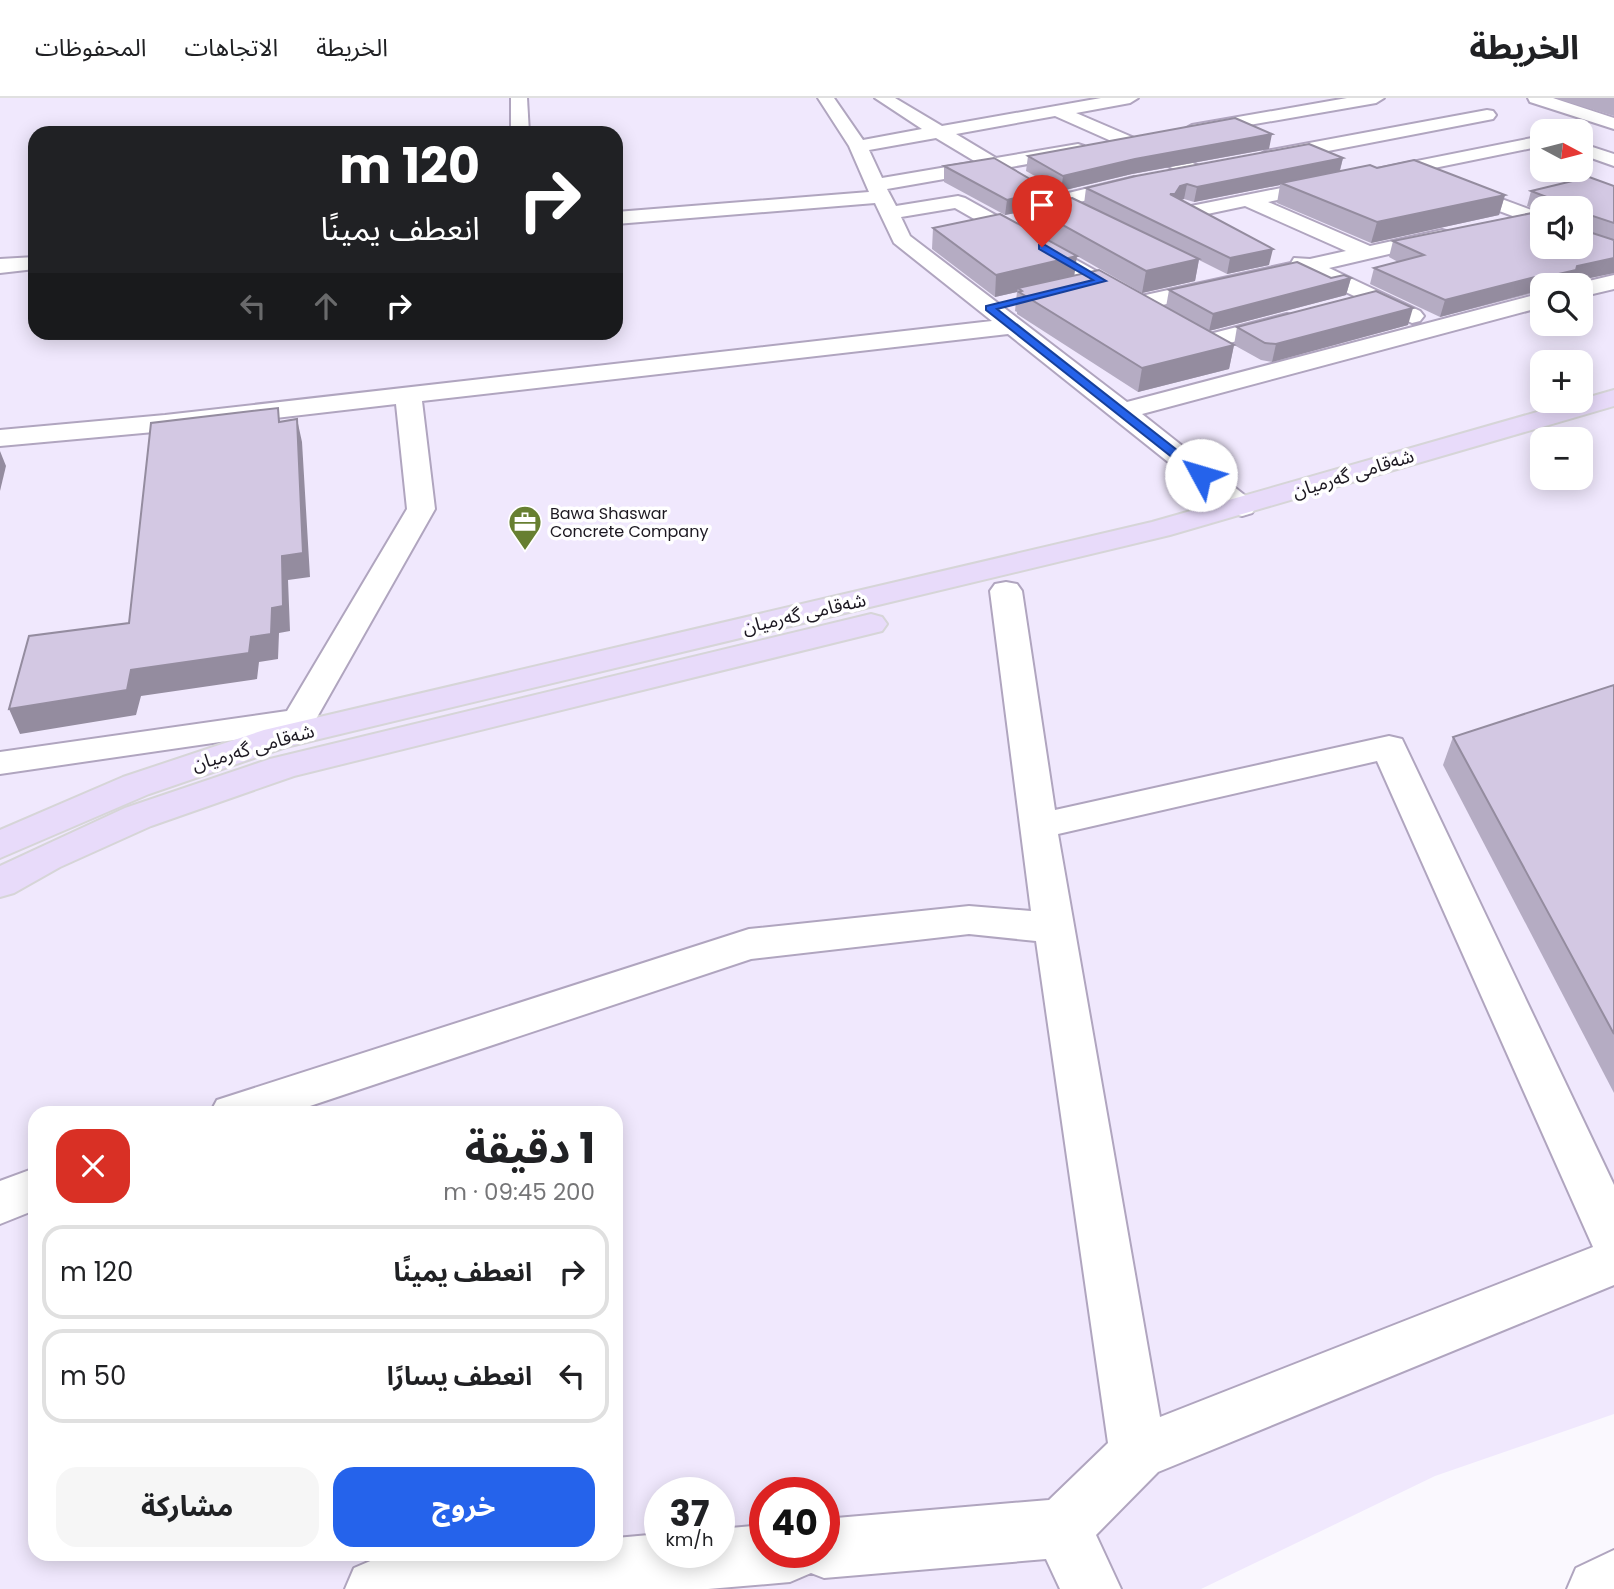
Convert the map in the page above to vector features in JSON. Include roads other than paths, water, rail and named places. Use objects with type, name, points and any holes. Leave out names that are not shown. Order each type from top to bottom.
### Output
[{"type":"main road","name":"شەقامی گەرمیان","points":[[0,845],[51,820],[153,779],[295,727],[1041,558],[1242,507],[1477,435],[1614,398]]},
{"type":"main road","points":[[1593,429],[1614,423]]},
{"type":"main road","points":[[1477,435],[1508,453]]},
{"type":"main road","name":"شەقامی گەرمیان","points":[[0,883],[46,858],[138,817],[283,767],[1224,536],[1530,447]]},
{"type":"street","points":[[519,98],[520,126]]},
{"type":"street","points":[[826,98],[858,146],[901,239],[908,246],[989,308],[1014,314],[1122,411],[1242,507]]},
{"type":"street","points":[[883,98],[1016,177]]},
{"type":"street","points":[[858,146],[1130,98]]},
{"type":"street","points":[[1536,98],[1613,123]]},
{"type":"street","points":[[881,198],[995,166],[1127,141],[1382,99]]},
{"type":"street","points":[[1245,102],[1278,115]]},
{"type":"street","points":[[1452,102],[1530,130]]},
{"type":"street","points":[[1413,110],[1447,122]]},
{"type":"street","points":[[1037,189],[1065,210],[1133,183],[1202,170],[1057,111]]},
{"type":"street","points":[[1246,161],[1487,115]]},
{"type":"street","points":[[1239,122],[1374,175]]},
{"type":"street","points":[[1193,211],[1530,143]]},
{"type":"street","points":[[1593,153],[1614,160]]},
{"type":"street","points":[[1406,168],[1530,217]]},
{"type":"street","points":[[1133,183],[1218,223]]},
{"type":"street","points":[[623,217],[881,198],[958,202],[1003,225],[1265,376]]},
{"type":"street","points":[[1247,200],[1367,252]]},
{"type":"street","points":[[976,231],[1026,219]]},
{"type":"street","points":[[1489,226],[1530,220]]},
{"type":"street","points":[[1140,303],[1462,231]]},
{"type":"street","points":[[908,246],[935,240]]},
{"type":"street","points":[[1280,253],[1436,327]]},
{"type":"street","points":[[0,266],[28,264]]},
{"type":"street","points":[[1200,272],[1224,284]]},
{"type":"street","points":[[1064,290],[1101,281]]},
{"type":"street","points":[[1593,287],[1614,282]]},
{"type":"street","points":[[1335,308],[1374,298]]},
{"type":"street","points":[[1122,411],[1265,376],[1530,303]]},
{"type":"street","points":[[0,438],[165,423],[408,394],[1014,314]]},
{"type":"street","points":[[1206,342],[1310,315]]},
{"type":"street","points":[[0,763],[295,727],[421,509],[408,394]]},
{"type":"street","points":[[1006,591],[1053,928],[1115,1293],[1138,1453]]},
{"type":"street","points":[[1038,826],[1389,747],[1614,1238]]},
{"type":"street","points":[[254,1106],[748,944],[969,920],[1053,928]]},
{"type":"street","points":[[0,1203],[28,1191]]},
{"type":"street","points":[[840,1548],[1062,1528],[1138,1453],[1614,1262]]},
{"type":"street","points":[[1062,1528],[1091,1589]]},
{"type":"street","points":[[375,1589],[749,1556]]},
{"type":"street","points":[[1597,1589],[1614,1580]]},
{"type":"place","name":"Bawa Shaswar Concrete Company","points":[[525,552]]}]
